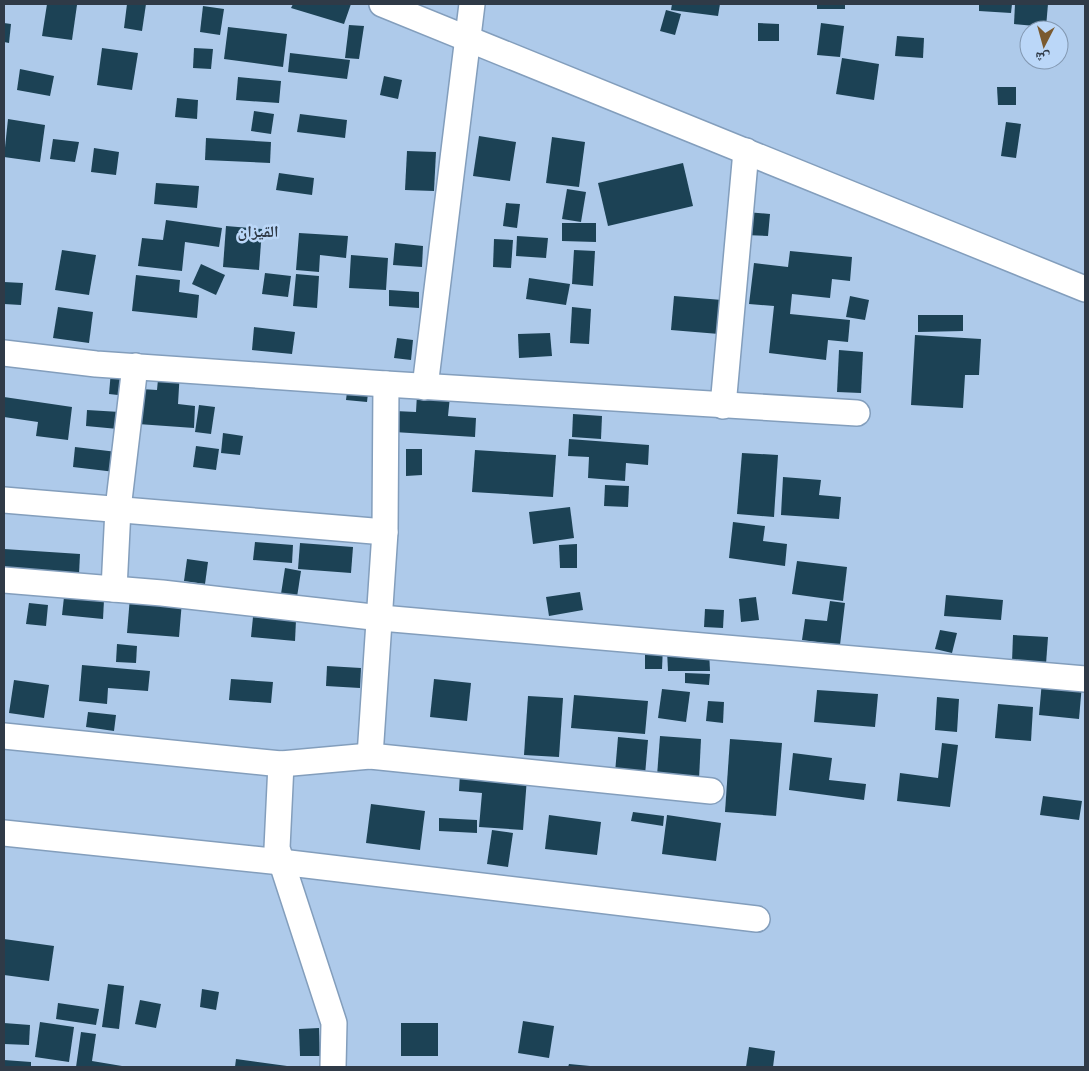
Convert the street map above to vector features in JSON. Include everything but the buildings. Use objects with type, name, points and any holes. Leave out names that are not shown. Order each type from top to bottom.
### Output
[{"type":"street","points":[[382,4],[1085,289]]},
{"type":"street","points":[[424,387],[472,4]]},
{"type":"street","points":[[723,406],[746,151]]},
{"type":"street","points":[[4,353],[135,366],[424,387],[857,414]]},
{"type":"street","points":[[114,589],[118,509],[135,366]]},
{"type":"street","points":[[370,756],[381,618],[385,532],[386,384]]},
{"type":"street","points":[[4,500],[385,532]]},
{"type":"street","points":[[4,580],[114,589],[381,618],[1085,678]]},
{"type":"street","points":[[4,736],[281,764],[370,756],[711,791]]},
{"type":"street","points":[[281,764],[277,848],[334,1023],[333,1067]]},
{"type":"street","points":[[4,833],[282,862],[757,920]]},
{"type":"district","name":"القيزان","points":[[258,231]]}]
